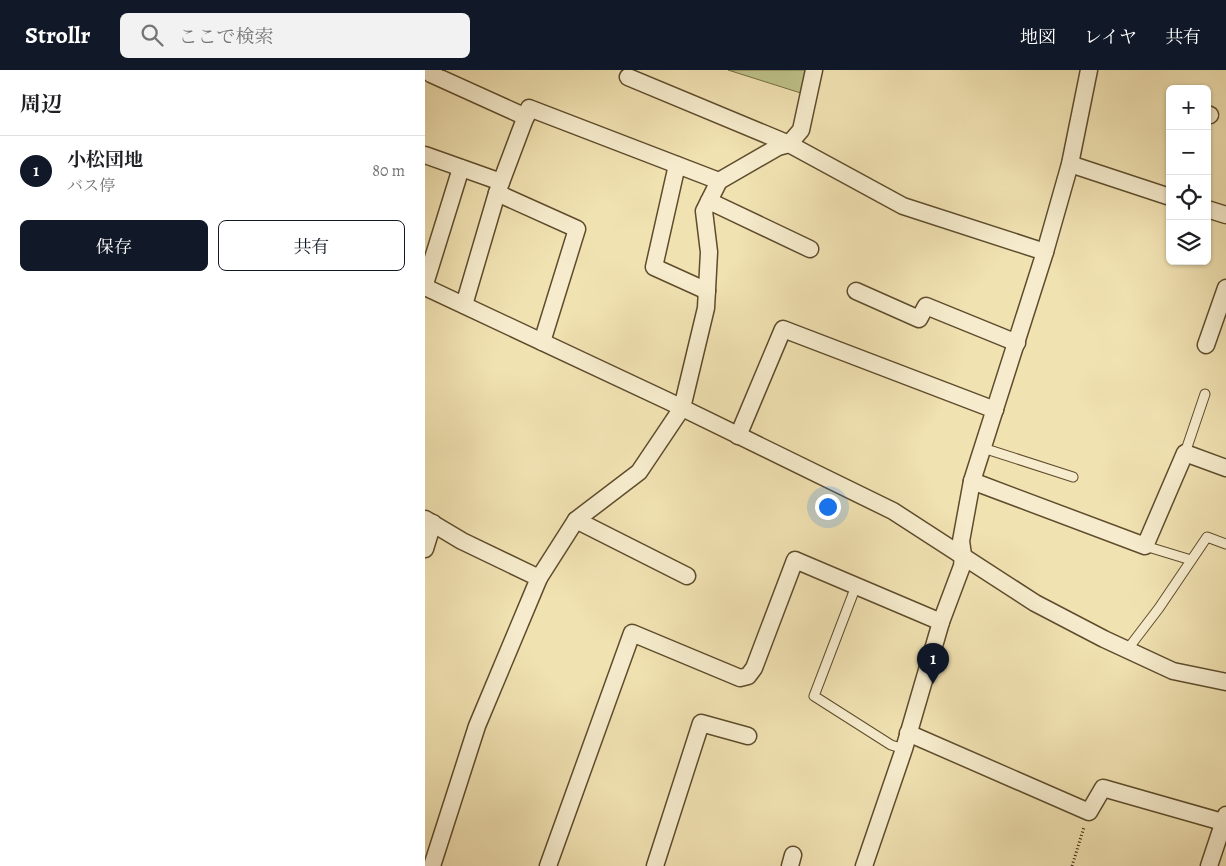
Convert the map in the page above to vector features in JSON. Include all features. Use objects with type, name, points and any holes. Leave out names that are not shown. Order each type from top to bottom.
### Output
[{"type":"street","points":[[434,70],[431,74],[526,117]]},
{"type":"street","points":[[432,866],[477,726],[539,578],[577,520],[639,472],[682,408],[706,308],[709,252],[704,211],[719,181],[778,147],[789,144],[801,130],[814,70]]},
{"type":"street","points":[[864,866],[909,733],[941,622],[962,566],[961,541],[973,481],[1045,252],[1070,164],[1089,70]]},
{"type":"street","points":[[628,77],[789,144],[903,206],[1045,252]]},
{"type":"street","points":[[464,305],[499,187],[529,108],[719,181]]},
{"type":"street","points":[[425,155],[461,168],[577,229],[543,342]]},
{"type":"street","points":[[1070,164],[1166,196]]},
{"type":"street","points":[[677,165],[654,267],[707,291]]},
{"type":"street","points":[[461,168],[425,286],[682,408],[893,512],[963,555],[1035,603],[1127,650],[1173,671],[1226,682]]},
{"type":"street","points":[[709,201],[810,249]]},
{"type":"street","points":[[1211,210],[1226,215]]},
{"type":"street","points":[[1206,345],[1226,288]]},
{"type":"street","points":[[856,291],[919,319],[927,306],[1017,343]]},
{"type":"street","points":[[738,436],[783,329],[995,410]]},
{"type":"street","points":[[973,481],[1145,546],[1185,453],[1226,468]]},
{"type":"street","points":[[577,520],[687,576]]},
{"type":"street","points":[[425,549],[429,521],[463,541],[539,578]]},
{"type":"street","points":[[548,866],[632,633],[740,678],[748,676],[754,668],[795,560],[941,622]]},
{"type":"street","points":[[655,866],[701,723],[748,736]]},
{"type":"street","points":[[909,733],[1089,812],[1103,788],[1225,820],[1209,866]]},
{"type":"lane","points":[[1185,453],[1205,394]]},
{"type":"lane","points":[[983,448],[1073,477]]},
{"type":"lane","points":[[1127,650],[1207,537],[1226,544]]},
{"type":"lane","points":[[1145,546],[1191,560]]},
{"type":"lane","points":[[856,586],[814,696],[891,745],[903,750]]},
{"type":"path","points":[[1072,866],[1089,812]]},
{"type":"green space","points":[[728,70],[811,70],[807,95]]},
{"type":"place","name":"小松団地","points":[[933,684]]}]
